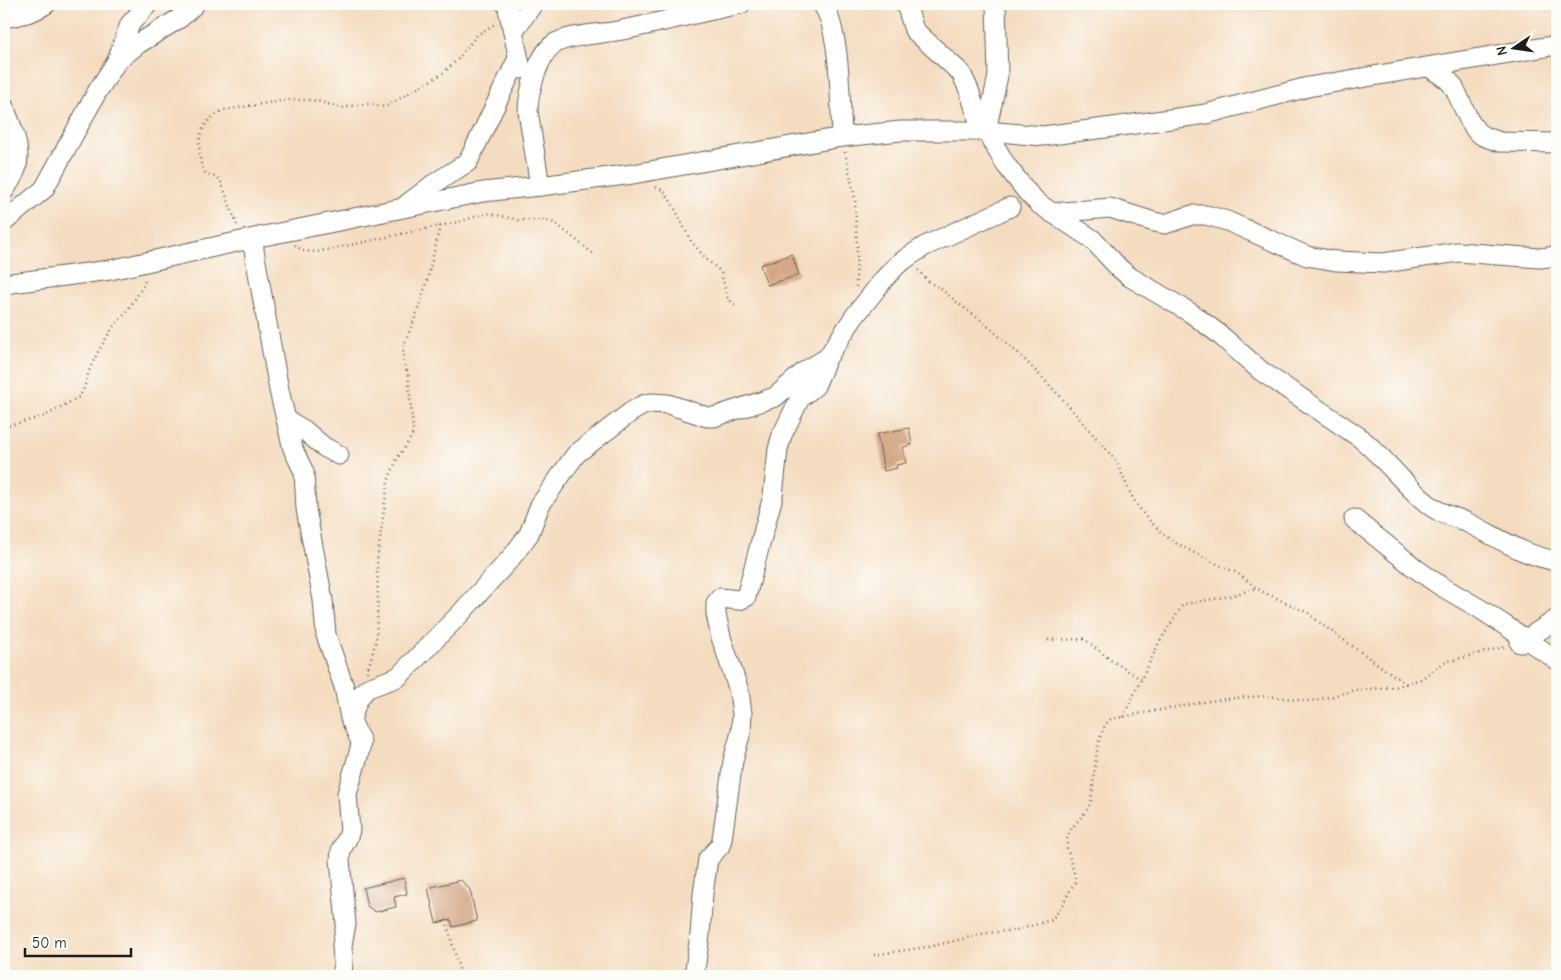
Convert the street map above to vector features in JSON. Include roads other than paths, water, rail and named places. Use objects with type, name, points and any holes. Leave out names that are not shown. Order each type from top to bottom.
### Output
[{"type":"street","points":[[4,18],[28,13],[46,4]]},
{"type":"street","points":[[4,222],[44,189],[97,92],[117,62],[130,24],[148,4]]},
{"type":"street","points":[[117,62],[138,44],[180,18],[195,4]]},
{"type":"street","points":[[533,4],[510,17],[528,104],[540,186]]},
{"type":"street","points":[[528,104],[538,67],[552,45],[559,41],[741,4]]},
{"type":"street","points":[[822,4],[827,10],[833,26],[842,137]]},
{"type":"street","points":[[906,4],[914,30],[961,73],[984,131],[1006,165],[1027,192],[1052,213],[1075,226],[1092,239],[1130,277],[1192,313],[1261,371],[1368,444],[1433,509],[1464,521],[1532,556],[1557,561]]},
{"type":"street","points":[[984,131],[998,76],[996,4]]},
{"type":"street","points":[[4,284],[110,270],[483,192],[666,169],[842,137],[901,131],[984,131],[1043,136],[1113,127],[1206,114],[1308,87],[1557,45]]},
{"type":"street","points":[[403,208],[432,185],[468,162],[518,58]]},
{"type":"street","points":[[1429,67],[1448,80],[1454,87],[1470,122],[1477,132],[1483,136],[1500,142],[1557,143]]},
{"type":"street","points":[[4,107],[11,124],[18,155],[17,167],[4,191]]},
{"type":"street","points":[[694,976],[708,860],[720,846],[733,761],[742,732],[739,691],[721,637],[716,614],[716,603],[720,598],[739,600],[746,597],[773,496],[778,449],[782,434],[800,398],[815,386],[827,358],[854,317],[897,265],[925,246],[1010,207]]},
{"type":"street","points":[[1052,213],[1110,208],[1165,224],[1192,215],[1206,215],[1307,256],[1336,261],[1384,263],[1458,252],[1540,258],[1557,256]]},
{"type":"street","points":[[239,242],[252,247],[255,256],[279,390],[293,449],[304,472],[306,509],[322,600],[326,635],[341,678],[351,721],[361,746],[347,794],[350,830],[341,850],[340,860],[346,924],[342,945],[342,976]]},
{"type":"street","points":[[351,721],[359,697],[368,688],[398,677],[460,614],[523,543],[529,534],[540,505],[576,454],[631,412],[642,405],[651,403],[668,404],[714,417],[775,398],[802,373],[827,358]]},
{"type":"street","points":[[287,420],[304,430],[324,447],[340,455]]},
{"type":"street","points":[[1354,519],[1415,568],[1523,641],[1557,660]]},
{"type":"street","points":[[1523,641],[1557,619]]}]
